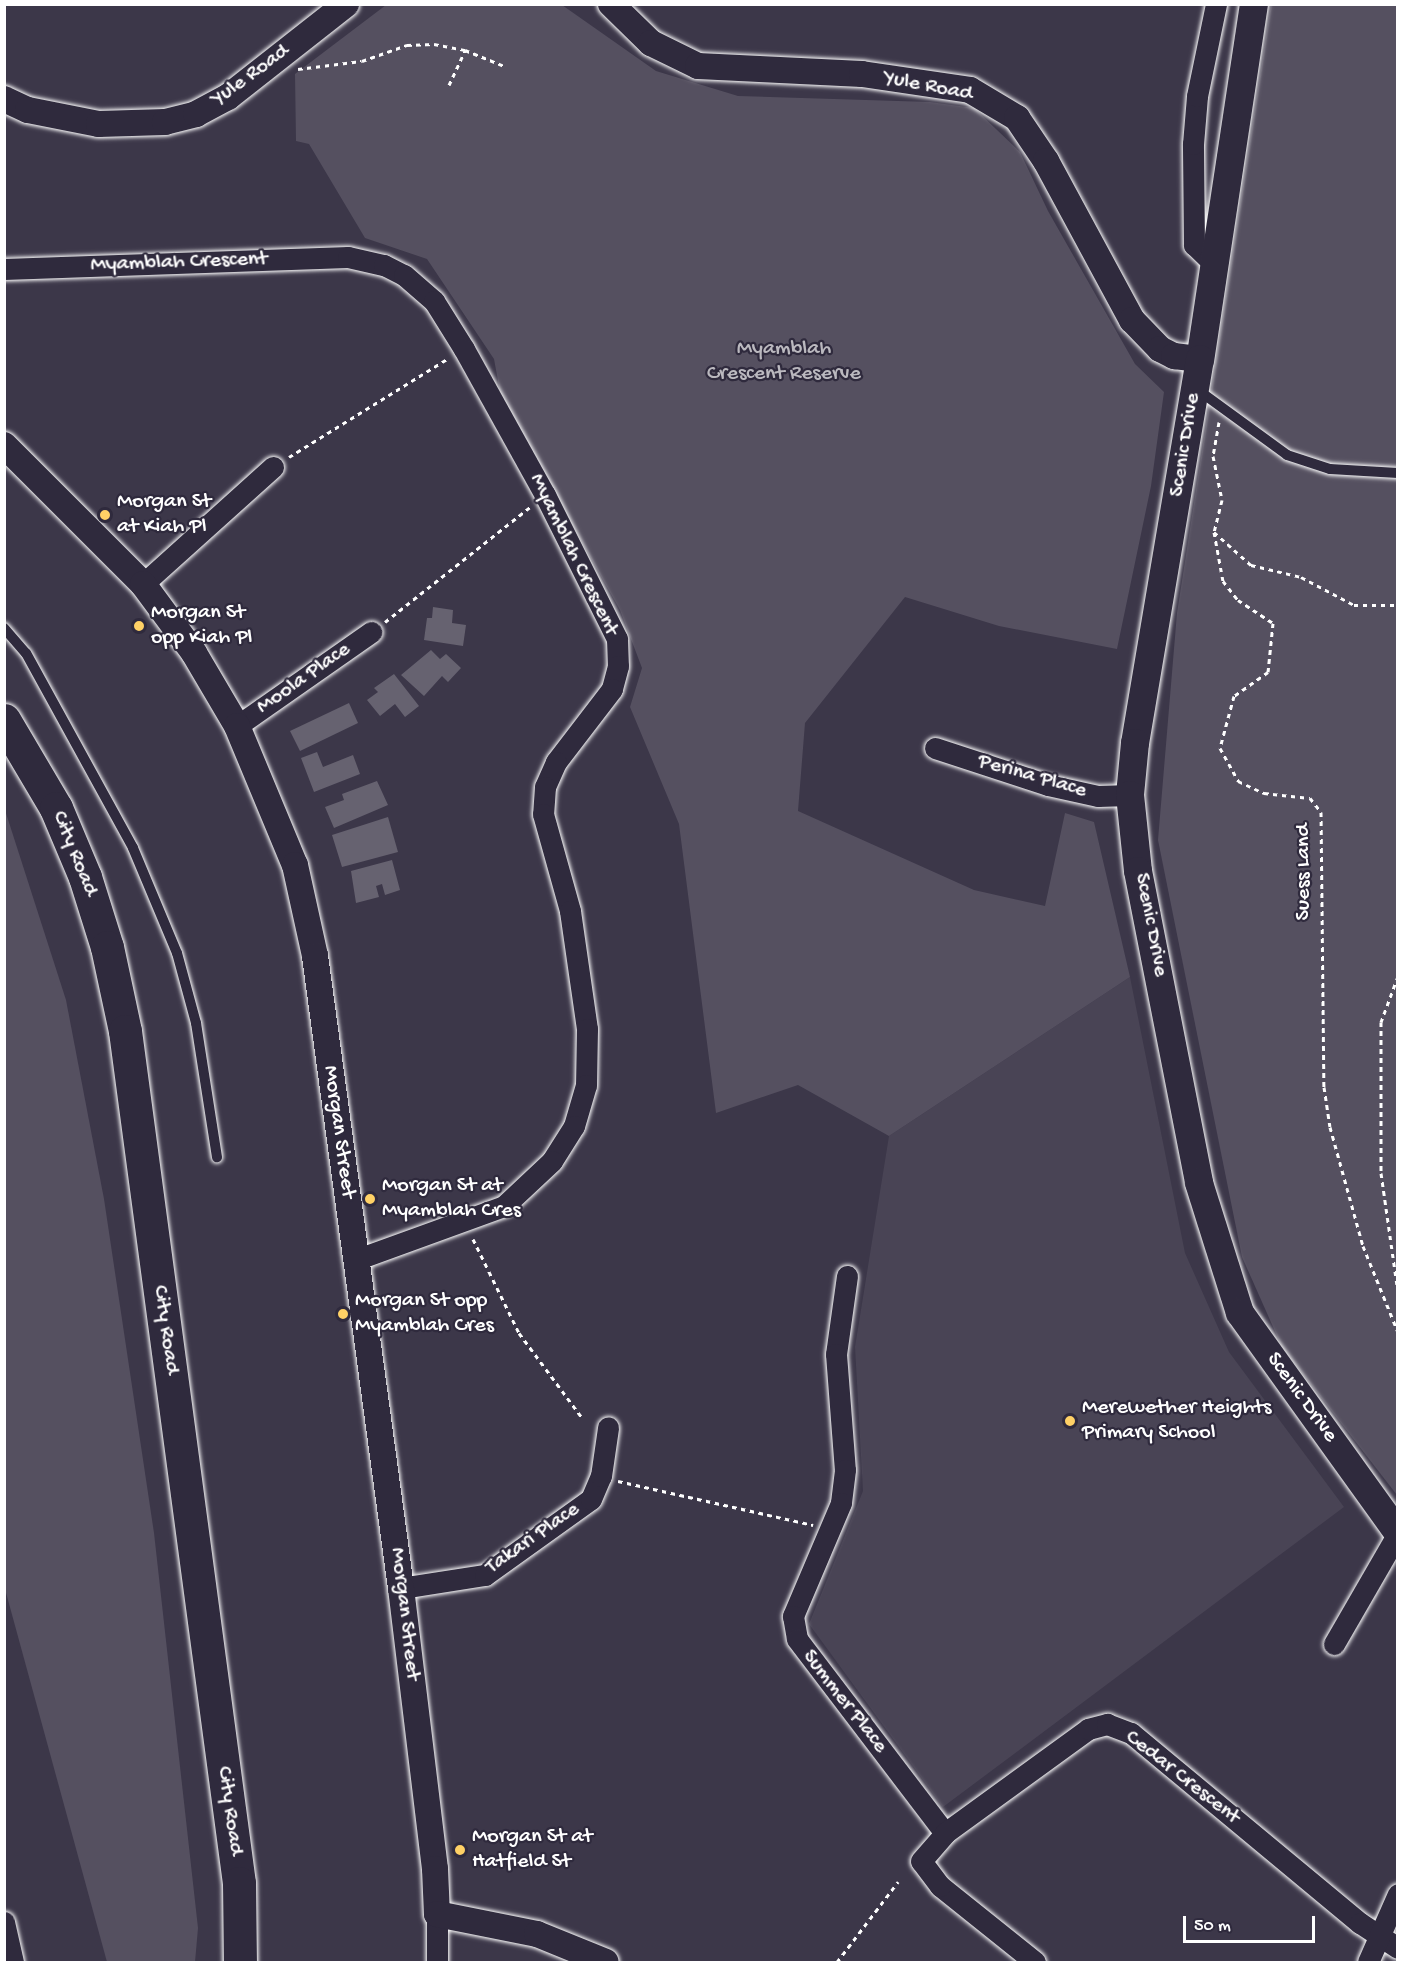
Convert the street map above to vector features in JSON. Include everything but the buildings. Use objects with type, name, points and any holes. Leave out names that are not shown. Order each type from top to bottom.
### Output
[{"type":"highway","name":"City Road","points":[[4,720],[56,808],[85,877],[107,947],[125,1031],[239,1883],[240,1962]]},
{"type":"main road","name":"Scenic Drive","points":[[1254,4],[1200,359],[1135,743],[1130,795],[1138,871],[1199,1183],[1240,1313],[1398,1533]]},
{"type":"street","name":"Yule Road","points":[[4,99],[28,110],[99,124],[157,123],[196,114],[228,97],[346,4]]},
{"type":"street","name":"Yule Road","points":[[611,4],[651,42],[698,66],[862,74],[970,90],[1017,118],[1046,161],[1132,320],[1160,349],[1174,356],[1200,359]]},
{"type":"street","points":[[1214,264],[1194,245],[1193,155],[1197,96],[1216,4]]},
{"type":"street","name":"Myamblah Crescent","points":[[4,268],[348,257],[384,265],[404,275],[434,301],[464,349],[545,495],[617,639],[618,666],[612,689],[556,762],[545,787],[543,814],[570,910],[587,1029],[586,1085],[574,1126],[552,1161],[504,1206],[356,1260]]},
{"type":"street","name":"Morgan Street","points":[[4,445],[143,584],[194,653],[237,726],[295,865],[315,956],[401,1588],[435,1869],[437,1914]]},
{"type":"street","points":[[143,584],[273,467]]},
{"type":"street","name":"Moola Place","points":[[237,726],[371,632]]},
{"type":"street","name":"Perina Place","points":[[935,748],[1048,785],[1098,796],[1130,795]]},
{"type":"street","name":"Summer Place","points":[[847,1276],[836,1354],[845,1470],[841,1503],[793,1616],[796,1639],[945,1833]]},
{"type":"street","name":"Takari Place","points":[[401,1588],[485,1575],[591,1499],[601,1476],[608,1428]]},
{"type":"street","points":[[1334,1644],[1398,1533]]},
{"type":"street","name":"Cedar Crescent","points":[[1035,1962],[940,1886],[921,1861],[945,1833],[1088,1729],[1107,1724],[1131,1733],[1379,1936],[1398,1948]]},
{"type":"street","points":[[1368,1962],[1398,1894]]},
{"type":"street","points":[[437,1962],[437,1914],[537,1934],[606,1962]]},
{"type":"street","points":[[4,1922],[13,1962]]},
{"type":"lane","points":[[1195,388],[1287,455],[1330,469],[1398,473]]},
{"type":"lane","points":[[4,628],[26,653],[133,848],[177,953],[196,1023],[218,1157]]},
{"type":"path","points":[[295,69],[362,61],[407,45],[434,44],[465,50],[504,66]]},
{"type":"path","points":[[449,85],[465,50]]},
{"type":"path","points":[[273,467],[464,349]]},
{"type":"path","name":"Suess Land","points":[[1223,408],[1213,441],[1222,500],[1214,531],[1223,581],[1238,600],[1273,623],[1268,672],[1234,696],[1220,748],[1238,781],[1264,793],[1310,798],[1321,812],[1324,1087],[1329,1127],[1363,1246],[1398,1332]]},
{"type":"path","points":[[371,632],[545,495]]},
{"type":"path","points":[[1214,531],[1251,565],[1301,577],[1354,605],[1398,605]]},
{"type":"path","points":[[1398,976],[1382,1022],[1381,1173],[1398,1293]]},
{"type":"path","points":[[473,1239],[519,1333],[583,1419]]},
{"type":"path","points":[[618,1480],[816,1526]]},
{"type":"path","points":[[837,1962],[898,1882]]},
{"type":"shaded area","name":"Merewether Heights Primary School","points":[[1130,977],[1185,1253],[1229,1352],[1344,1507],[943,1807],[809,1624],[863,1491],[855,1347],[889,1136]]},
{"type":"green space","name":"Myamblah Crescent Reserve","points":[[386,5],[562,5],[656,71],[738,96],[930,102],[974,108],[1020,152],[1048,211],[1135,364],[1164,392],[1151,486],[1117,649],[999,626],[905,597],[805,723],[798,811],[974,890],[1045,906],[1065,813],[1094,822],[1130,977],[889,1136],[798,1085],[716,1113],[679,824],[630,707],[642,668],[620,610],[501,397],[494,359],[427,259],[365,238],[309,144],[296,141],[295,74]]},
{"type":"green space","points":[[1271,5],[1397,5],[1397,1495],[1282,1347],[1242,1257],[1158,840],[1177,613]]},
{"type":"green space","points":[[4,807],[66,1000],[104,1199],[154,1533],[198,1928],[195,1962],[107,1962],[5,1589]]},
{"type":"place","name":"Morgan St at Kiah Pl","points":[[105,515]]},
{"type":"place","name":"Morgan St opp Kiah Pl","points":[[139,626]]},
{"type":"place","name":"Morgan St at Myamblah Cres","points":[[370,1199]]},
{"type":"place","name":"Morgan St opp Myamblah Cres","points":[[343,1314]]},
{"type":"place","name":"Merewether Heights Primary School","points":[[1070,1421]]},
{"type":"place","name":"Morgan St at Hatfield St","points":[[460,1850]]}]
